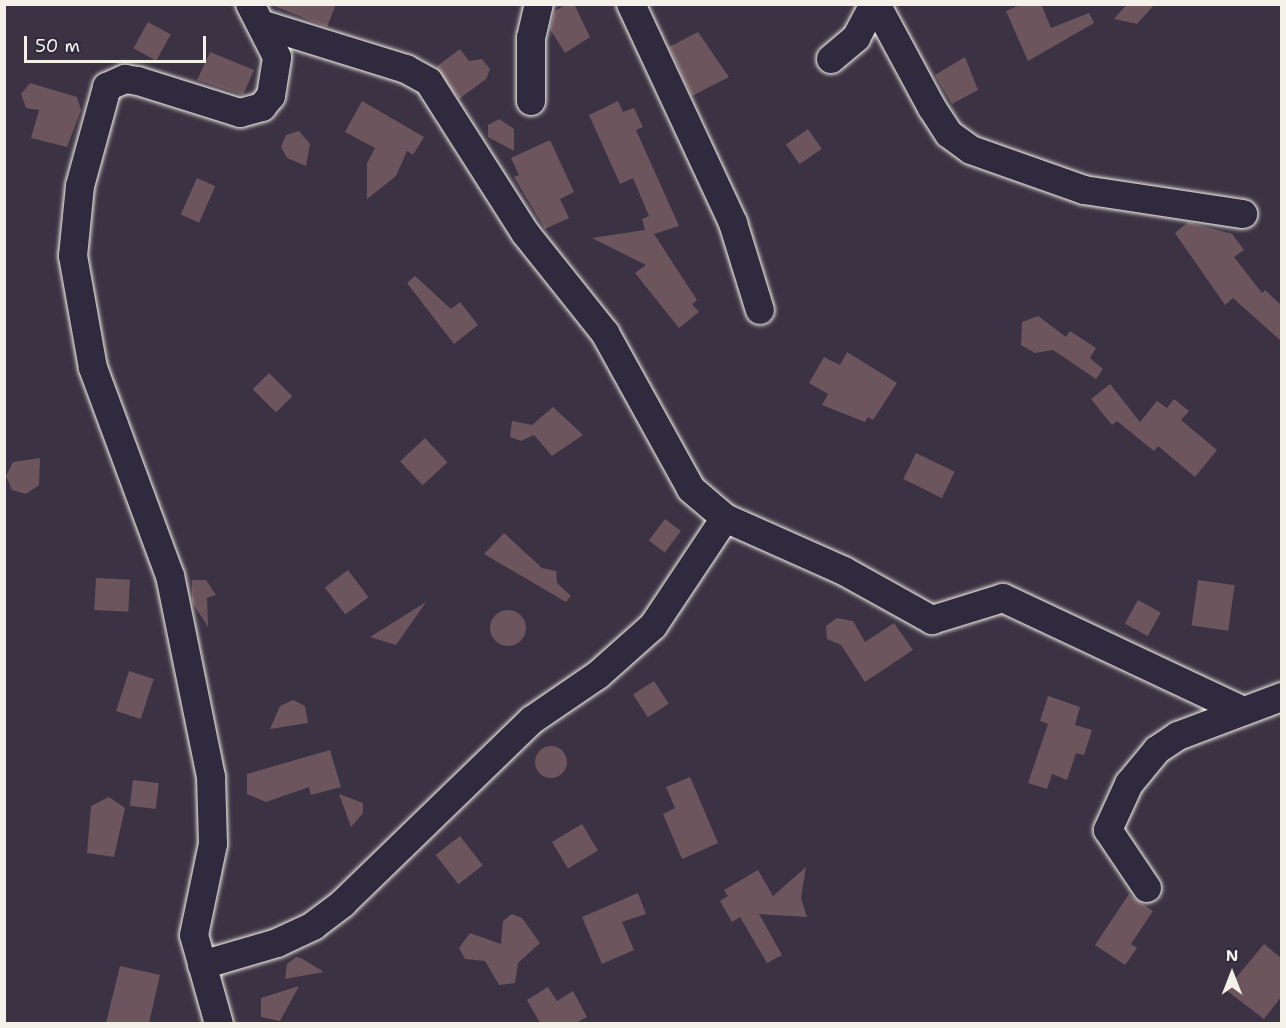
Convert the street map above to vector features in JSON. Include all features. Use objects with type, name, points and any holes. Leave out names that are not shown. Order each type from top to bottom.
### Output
[{"type":"street","points":[[531,101],[531,38],[539,4]]},
{"type":"street","points":[[631,4],[734,223],[760,310]]},
{"type":"street","points":[[831,59],[856,38],[875,4]]},
{"type":"street","points":[[875,4],[932,108],[950,134],[971,150],[1084,190],[1243,214]]},
{"type":"street","points":[[257,15],[406,69],[429,82],[526,234],[601,326],[691,489],[725,518],[844,571],[924,617],[942,621],[1003,598],[1243,711]]},
{"type":"street","points":[[219,1023],[194,935],[213,844],[211,777],[170,576],[82,327],[74,225],[107,87],[124,79],[138,81],[227,111],[251,112],[262,107],[278,80],[277,57],[257,15]]},
{"type":"street","points":[[202,964],[277,943],[313,926],[343,903],[532,720],[598,675],[652,626],[725,518]]},
{"type":"street","points":[[1147,888],[1111,839],[1108,830],[1113,809],[1157,750],[1178,736],[1281,697]]},
{"type":"building","points":[[269,4],[336,4],[327,27]]},
{"type":"building","points":[[566,4],[574,4],[590,37],[565,53],[550,29],[554,12]]},
{"type":"building","points":[[1022,4],[1041,4],[1051,28],[1089,13],[1094,23],[1028,61],[1006,11]]},
{"type":"building","points":[[1127,4],[1155,4],[1137,24],[1114,19]]},
{"type":"building","points":[[148,22],[171,35],[156,61],[133,48]]},
{"type":"building","points":[[698,32],[729,77],[692,96],[669,47]]},
{"type":"building","points":[[460,49],[469,61],[482,59],[490,69],[486,79],[459,99],[436,67]]},
{"type":"building","points":[[210,52],[254,70],[243,95],[197,80]]},
{"type":"building","points":[[965,57],[978,90],[952,104],[935,75]]},
{"type":"building","points":[[30,83],[77,97],[81,110],[67,147],[31,138],[39,110],[26,108],[21,94]]},
{"type":"building","points":[[362,101],[424,137],[413,155],[407,151],[396,176],[367,199],[367,163],[375,148],[345,132]]},
{"type":"building","points":[[618,101],[623,112],[634,108],[643,127],[636,130],[679,226],[654,234],[697,300],[692,304],[699,312],[679,328],[635,273],[646,265],[592,238],[645,230],[642,219],[649,216],[633,178],[620,184],[589,115]]},
{"type":"building","points":[[499,119],[514,129],[514,151],[488,137],[488,125]]},
{"type":"building","points":[[808,129],[822,149],[800,164],[786,144]]},
{"type":"building","points":[[299,131],[310,144],[306,166],[287,158],[281,147],[286,135]]},
{"type":"building","points":[[550,140],[574,192],[560,199],[569,218],[545,229],[514,177],[519,175],[511,158]]},
{"type":"building","points":[[197,178],[215,186],[199,223],[181,215]]},
{"type":"building","points":[[1188,222],[1232,234],[1244,250],[1234,257],[1262,293],[1265,290],[1281,305],[1281,341],[1233,298],[1225,305],[1175,233]]},
{"type":"building","points":[[415,276],[451,309],[460,302],[478,325],[454,344],[407,283]]},
{"type":"building","points":[[1038,316],[1066,337],[1070,331],[1096,348],[1090,358],[1103,369],[1096,379],[1053,350],[1035,353],[1021,345],[1022,322]]},
{"type":"building","points":[[847,352],[897,383],[873,420],[868,417],[865,422],[822,405],[828,394],[809,383],[824,357],[840,365]]},
{"type":"building","points":[[269,373],[292,396],[276,413],[253,389]]},
{"type":"building","points":[[1110,384],[1140,422],[1157,401],[1167,408],[1174,399],[1189,411],[1181,420],[1217,450],[1195,477],[1158,446],[1154,451],[1117,421],[1112,425],[1091,399]]},
{"type":"building","points":[[553,407],[583,435],[552,456],[534,435],[521,441],[510,437],[512,421],[532,425]]},
{"type":"building","points":[[425,438],[448,462],[423,485],[400,461]]},
{"type":"building","points":[[916,453],[955,472],[942,498],[903,479]]},
{"type":"building","points":[[40,458],[39,485],[26,494],[12,490],[6,476],[13,462]]},
{"type":"building","points":[[665,519],[681,531],[665,553],[649,541]]},
{"type":"building","points":[[504,533],[542,568],[556,571],[557,583],[571,596],[566,602],[484,554]]},
{"type":"building","points":[[348,570],[368,597],[345,615],[325,587]]},
{"type":"building","points":[[96,578],[130,580],[128,612],[94,610]]},
{"type":"building","points":[[192,580],[206,580],[216,595],[207,598],[208,627],[192,602]]},
{"type":"building","points":[[1198,580],[1235,585],[1228,631],[1192,626]]},
{"type":"building","points":[[1138,600],[1161,613],[1148,636],[1125,624]]},
{"type":"building","points":[[426,602],[396,645],[370,637]]},
{"type":"building","points":[[508,610],[521,615],[526,628],[521,641],[508,646],[495,641],[490,628],[495,615]]},
{"type":"building","points":[[837,618],[853,621],[865,642],[894,623],[913,650],[865,682],[841,645],[827,639],[826,626]]},
{"type":"building","points":[[129,671],[154,679],[141,719],[116,711]]},
{"type":"building","points":[[654,681],[669,704],[648,717],[633,695]]},
{"type":"building","points":[[1048,696],[1080,707],[1075,725],[1092,730],[1084,755],[1076,753],[1067,780],[1052,774],[1047,789],[1028,783],[1048,724],[1040,721]]},
{"type":"building","points":[[293,700],[305,706],[308,723],[270,729],[280,706]]},
{"type":"building","points":[[551,746],[562,751],[567,762],[562,773],[551,778],[540,773],[535,762],[540,751]]},
{"type":"building","points":[[330,750],[341,787],[311,795],[309,787],[266,802],[247,794],[247,774]]},
{"type":"building","points":[[690,777],[718,843],[682,859],[663,814],[675,808],[666,787]]},
{"type":"building","points":[[133,780],[159,783],[156,809],[130,806]]},
{"type":"building","points":[[339,794],[363,803],[363,813],[351,827]]},
{"type":"building","points":[[109,797],[125,808],[114,857],[87,853],[91,806]]},
{"type":"building","points":[[582,824],[598,851],[568,869],[552,842]]},
{"type":"building","points":[[460,836],[483,865],[458,884],[436,855]]},
{"type":"building","points":[[806,867],[801,898],[807,917],[759,914],[782,955],[767,963],[740,917],[732,922],[720,901],[728,896],[724,890],[758,870],[773,896]]},
{"type":"building","points":[[638,893],[646,914],[622,922],[634,950],[602,964],[582,917]]},
{"type":"building","points":[[1129,894],[1153,911],[1131,944],[1137,948],[1125,965],[1095,945]]},
{"type":"building","points":[[512,914],[522,918],[540,943],[518,963],[515,983],[499,985],[485,961],[465,959],[459,948],[470,933],[501,944],[503,921]]},
{"type":"building","points":[[1264,944],[1281,958],[1281,997],[1264,1019],[1226,990]]},
{"type":"building","points":[[296,957],[324,972],[285,979],[287,964]]},
{"type":"building","points":[[120,966],[160,975],[149,1023],[106,1023]]},
{"type":"building","points":[[299,986],[280,1021],[261,1017],[261,998]]},
{"type":"building","points":[[548,987],[557,1001],[573,991],[587,1017],[576,1023],[540,1023],[527,1000]]}]
